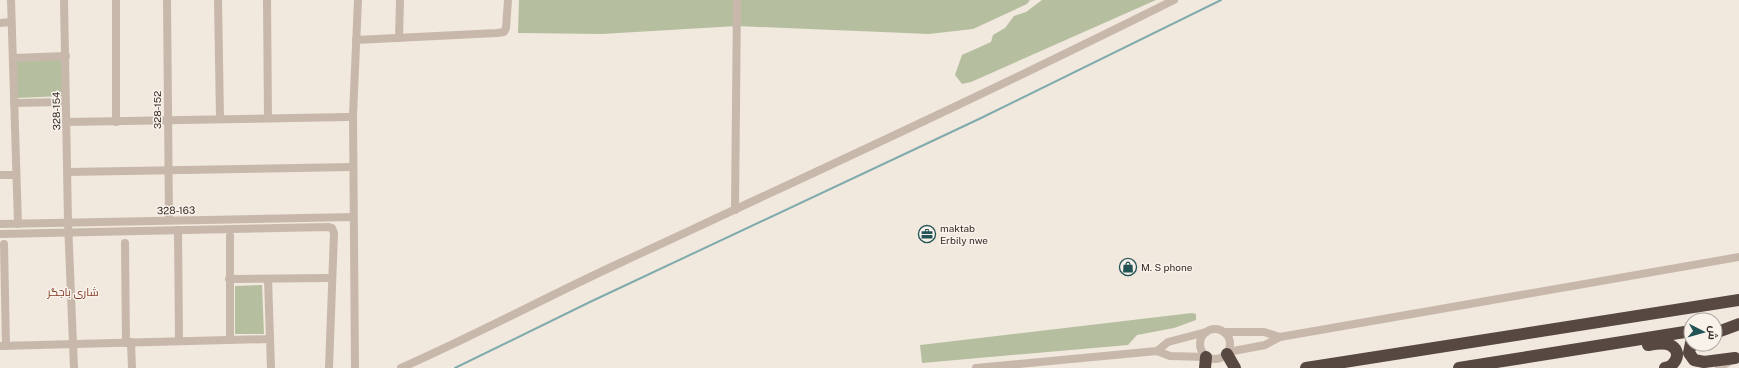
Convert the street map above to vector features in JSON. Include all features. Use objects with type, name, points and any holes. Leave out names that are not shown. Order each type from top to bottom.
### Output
[{"type":"highway","points":[[1306,368],[1739,300]]},
{"type":"highway","points":[[1723,326],[1739,324]]},
{"type":"highway","points":[[1723,330],[1739,324]]},
{"type":"highway","points":[[1459,368],[1683,332]]},
{"type":"highway","points":[[1590,347],[1665,344],[1683,348]]},
{"type":"highway","points":[[1665,368],[1675,363],[1683,350]]},
{"type":"highway","points":[[1687,352],[1694,360],[1699,362],[1737,358]]},
{"type":"highway","points":[[1227,353],[1235,368]]},
{"type":"street","points":[[11,0],[18,224]]},
{"type":"street","name":"328-154","points":[[64,0],[68,222],[74,368]]},
{"type":"street","points":[[116,0],[116,122]]},
{"type":"street","name":"328-152","points":[[167,0],[169,220]]},
{"type":"street","points":[[218,0],[220,118]]},
{"type":"street","points":[[267,0],[268,118]]},
{"type":"street","points":[[355,368],[353,167],[358,0]]},
{"type":"street","points":[[399,38],[400,0]]},
{"type":"street","points":[[356,40],[497,34],[504,32],[506,28],[508,0]]},
{"type":"street","points":[[735,210],[737,0]]},
{"type":"street","points":[[401,368],[410,366],[573,285],[735,210],[1174,0]]},
{"type":"street","points":[[0,23],[12,22]]},
{"type":"street","points":[[12,58],[66,56]]},
{"type":"street","points":[[14,103],[65,102]]},
{"type":"street","points":[[66,122],[116,122],[220,118],[348,117]]},
{"type":"street","points":[[68,172],[353,167]]},
{"type":"street","points":[[0,175],[16,175]]},
{"type":"street","points":[[321,217],[321,227]]},
{"type":"street","name":"328-163","points":[[0,224],[353,217]]},
{"type":"street","points":[[0,234],[332,228],[334,233],[329,368]]},
{"type":"street","points":[[178,230],[179,340]]},
{"type":"street","points":[[230,236],[230,340]]},
{"type":"street","points":[[126,242],[129,342],[132,368]]},
{"type":"street","points":[[4,244],[3,346],[179,340],[270,339]]},
{"type":"street","points":[[976,368],[1157,352],[1170,356],[1206,361],[1219,359],[1227,353],[1265,344],[1280,337],[1739,257]]},
{"type":"street","points":[[229,279],[327,278]]},
{"type":"street","points":[[268,279],[271,368]]},
{"type":"street","points":[[1157,352],[1168,342],[1215,329],[1224,332],[1264,332],[1280,337]]},
{"type":"street","points":[[1206,332],[1200,342],[1200,350],[1206,361]]},
{"type":"street","points":[[1224,332],[1230,341],[1227,353]]},
{"type":"street","points":[[1680,368],[1683,352]]},
{"type":"street","points":[[1686,352],[1692,368]]},
{"type":"street","points":[[1719,368],[1737,358]]},
{"type":"green space","points":[[519,0],[1030,0],[1027,4],[973,29],[929,34],[737,26],[602,34],[518,33]]},
{"type":"green space","points":[[1042,0],[1156,0],[971,82],[962,84],[955,75],[962,55],[991,42],[993,35],[1005,28],[1014,16],[1026,12]]},
{"type":"green space","points":[[63,59],[64,96],[16,98],[14,60]]},
{"type":"green space","points":[[262,285],[264,334],[235,334],[235,286]]},
{"type":"green space","points":[[1192,313],[1196,314],[1196,320],[1174,328],[1137,335],[1128,345],[922,363],[920,345]]},
{"type":"waterway","points":[[455,368],[592,301],[979,119],[1221,0]]},
{"type":"place","name":"maktab Erbily nwe","points":[[927,234]]},
{"type":"place","name":"M. S phone","points":[[1128,267]]},
{"type":"district","name":"شاری باجگر","points":[[73,292]]}]
